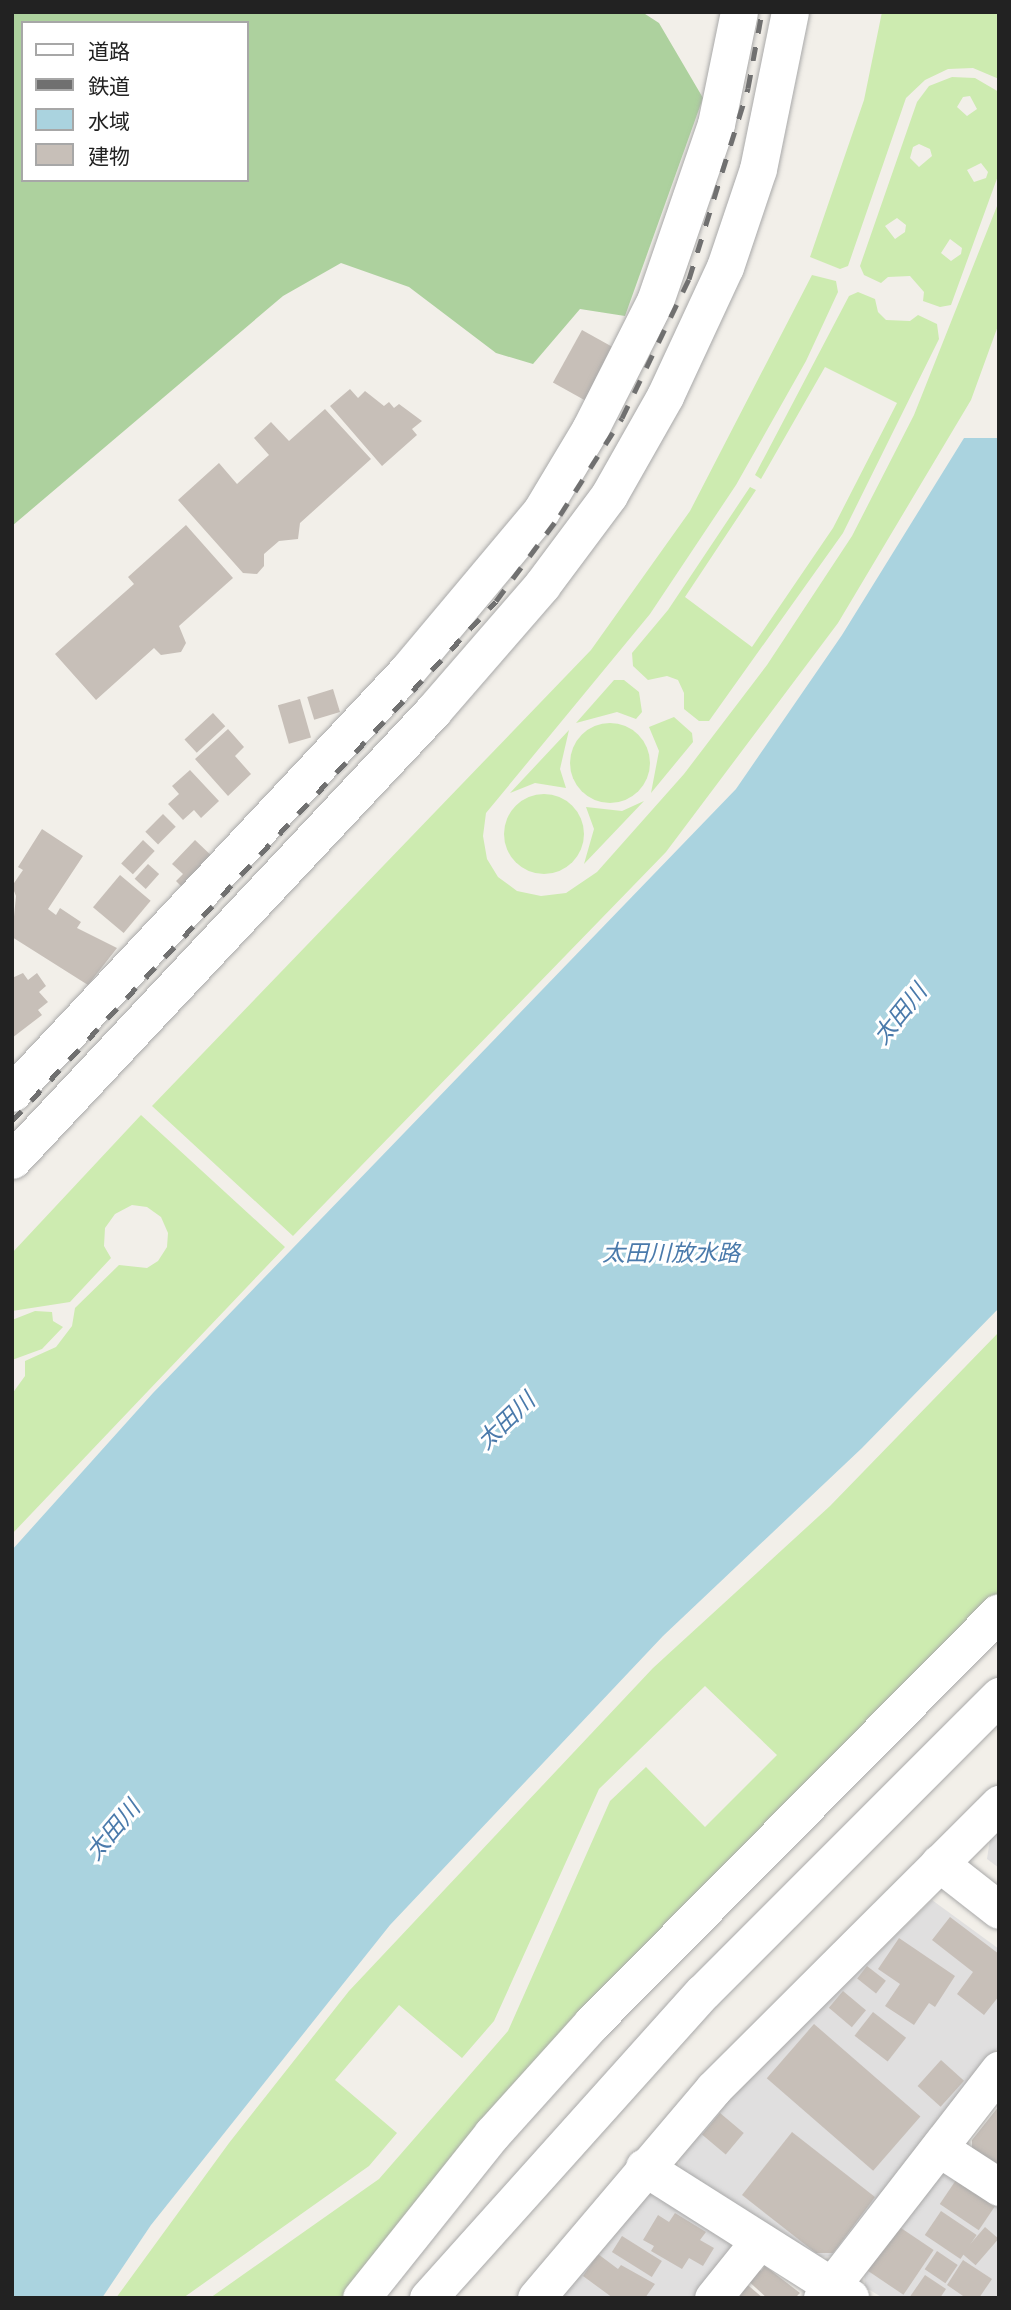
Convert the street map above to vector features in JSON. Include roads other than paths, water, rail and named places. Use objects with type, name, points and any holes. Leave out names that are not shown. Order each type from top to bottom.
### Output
[{"type":"street","points":[[12,1093],[406,672],[541,511],[590,429],[655,301],[716,124],[739,12]]},
{"type":"street","points":[[12,1160],[433,711],[542,585],[609,495],[665,396],[725,267],[758,169],[790,12]]},
{"type":"street","points":[[361,2298],[492,2134],[592,2023],[999,1612]]},
{"type":"street","points":[[428,2298],[703,1992],[999,1696]]},
{"type":"street","points":[[536,2298],[644,2167],[713,2089],[999,1804]]},
{"type":"street","points":[[939,1863],[999,1910]]},
{"type":"street","points":[[644,2167],[759,2241],[834,2294],[999,2070]]},
{"type":"street","points":[[939,2148],[999,2187]]},
{"type":"street","points":[[713,2298],[759,2241]]},
{"type":"water","name":"太田川放水路","points":[[964,438],[999,438],[999,1308],[862,1448],[663,1636],[390,1925],[151,2225],[102,2298],[12,2298],[12,1550],[153,1393],[736,789],[842,635]]},
{"type":"railway","points":[[12,1121],[496,601],[560,515],[622,418],[689,279],[748,88],[762,12]]},
{"type":"water label","name":"太田川","points":[[900,1014]]},
{"type":"water label","name":"太田川","points":[[506,1421]]},
{"type":"water label","name":"太田川","points":[[113,1830]]}]
